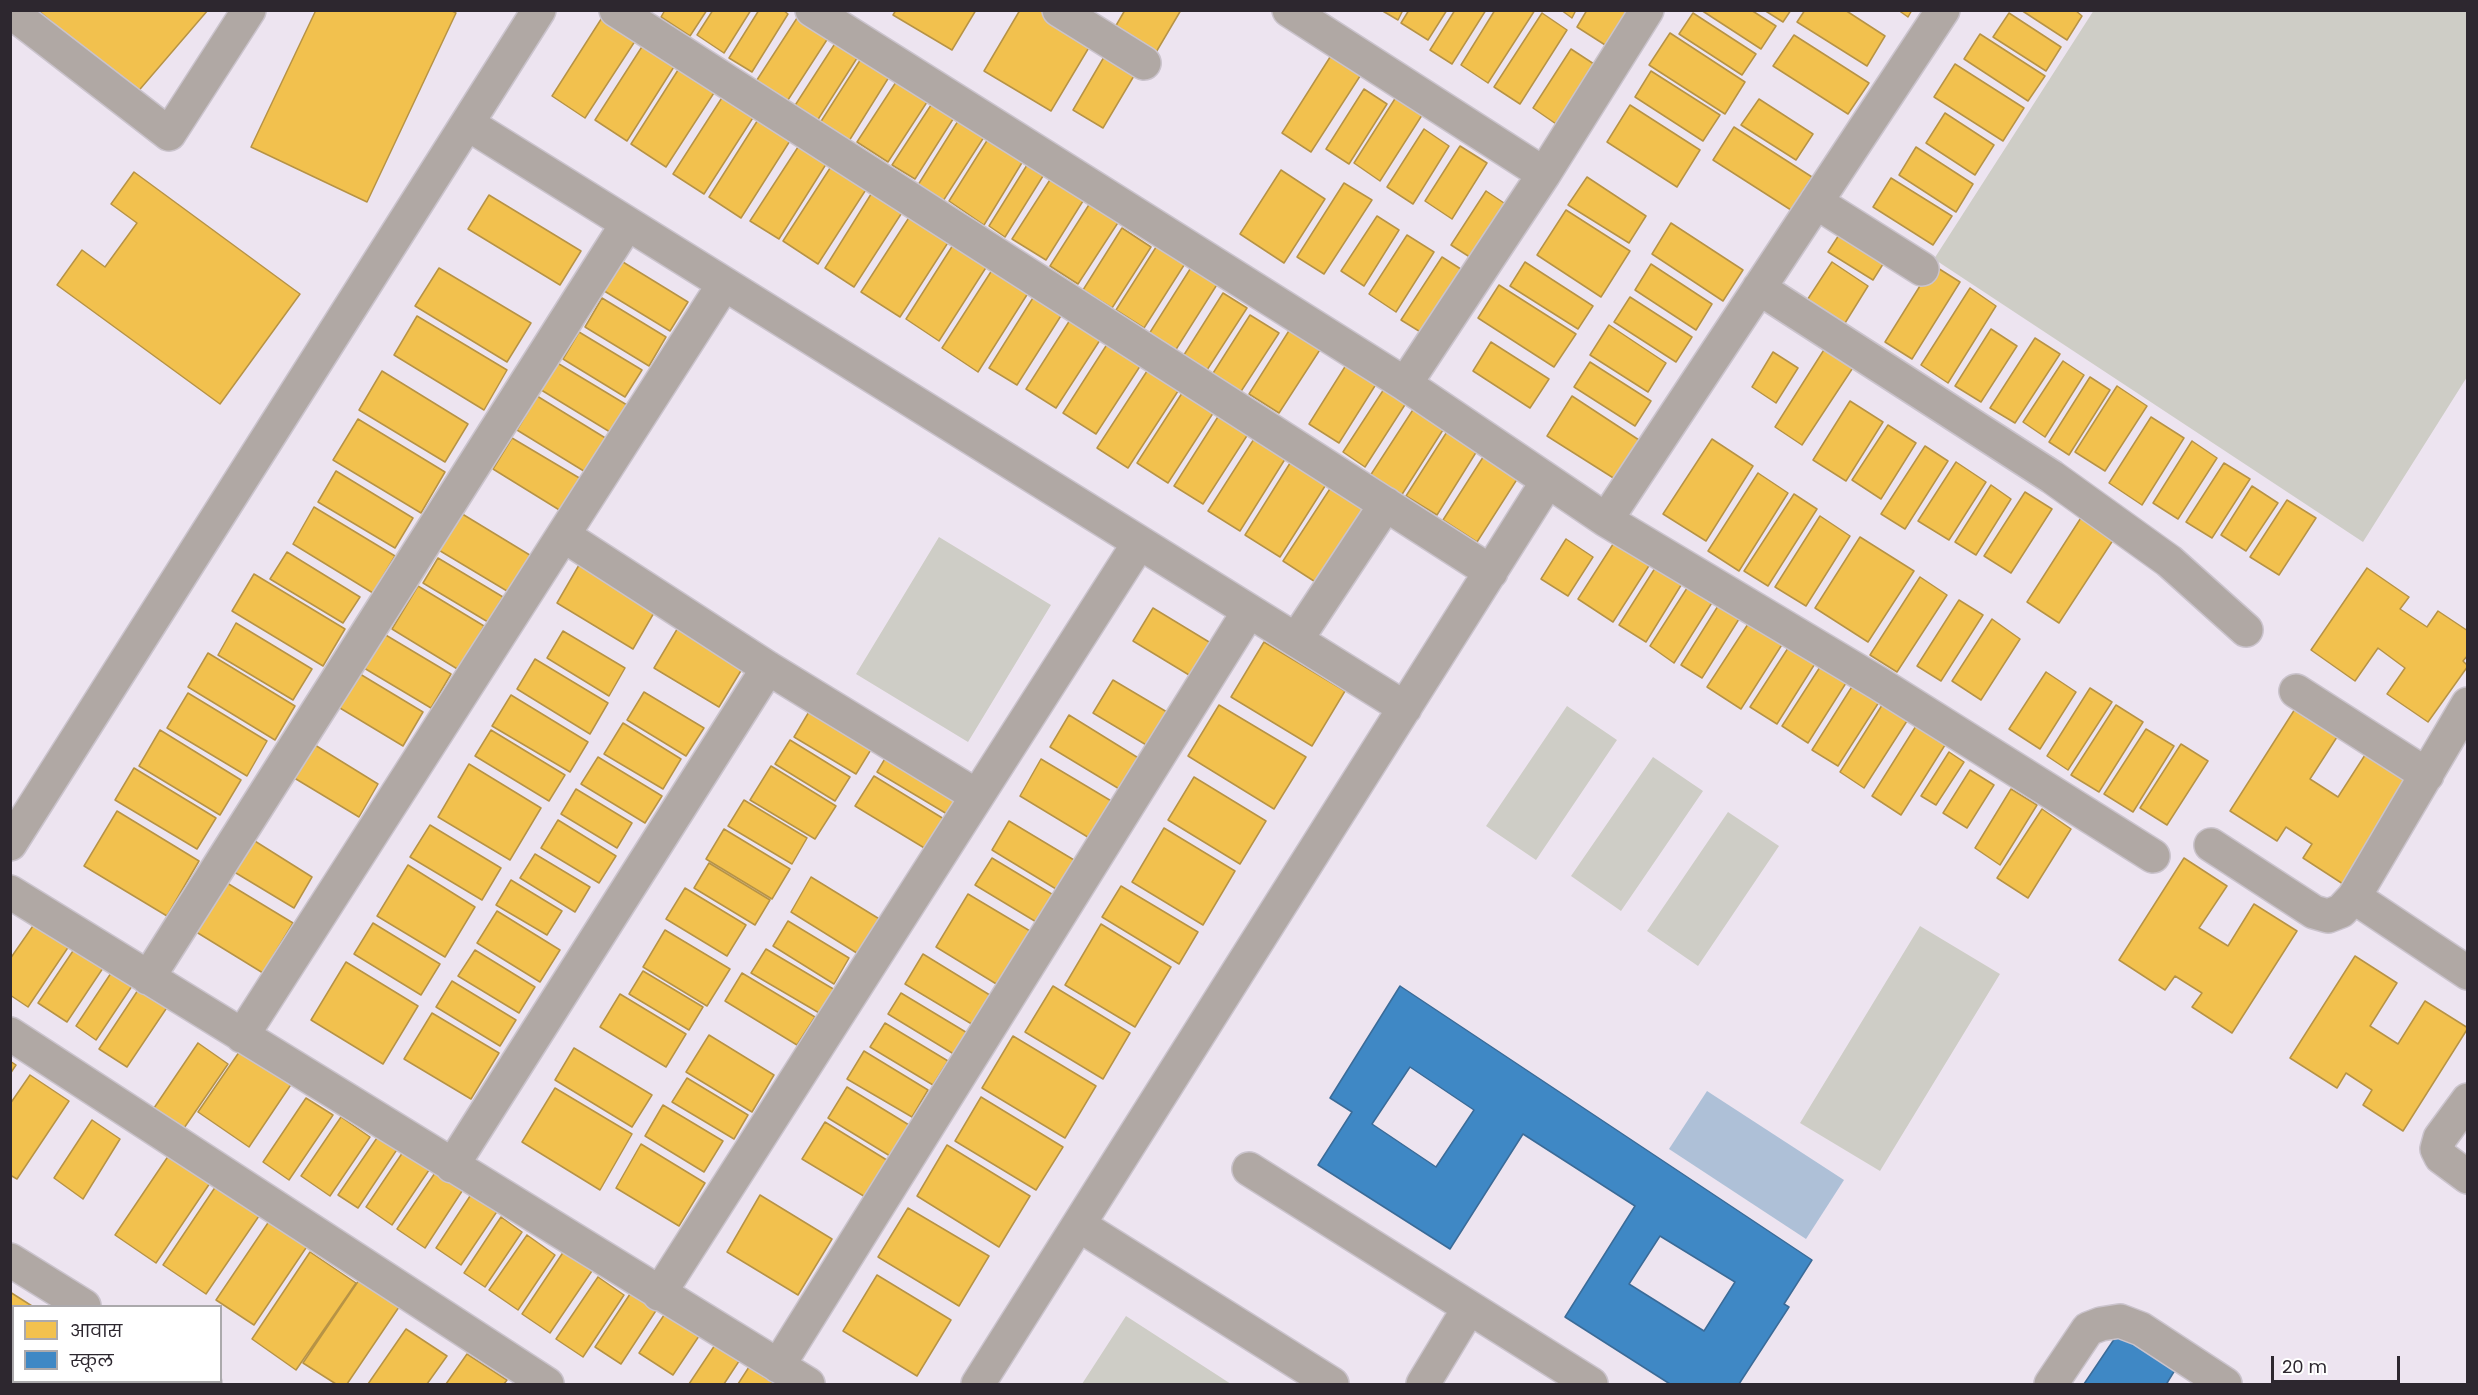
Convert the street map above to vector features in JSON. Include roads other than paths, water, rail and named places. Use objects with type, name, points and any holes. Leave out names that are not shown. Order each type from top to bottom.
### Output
[{"type":"street","points":[[19,10],[15,15],[169,134],[249,10]]},
{"type":"street","points":[[10,844],[539,10]]},
{"type":"street","points":[[616,10],[1491,572]]},
{"type":"street","points":[[1059,10],[1143,63]]},
{"type":"street","points":[[1289,10],[1544,174]]},
{"type":"street","points":[[1405,384],[1544,174],[1647,10]]},
{"type":"street","points":[[1606,520],[1942,10]]},
{"type":"street","points":[[830,15],[1405,384],[1606,520],[1878,683],[2153,856]]},
{"type":"street","points":[[468,124],[1405,708]]},
{"type":"street","points":[[1816,202],[1922,269]]},
{"type":"street","points":[[148,978],[627,224]]},
{"type":"street","points":[[242,1036],[724,284]]},
{"type":"street","points":[[1759,288],[2052,477],[2169,561],[2246,630]]},
{"type":"street","points":[[978,1384],[1547,482]]},
{"type":"street","points":[[1296,640],[1386,504]]},
{"type":"street","points":[[563,535],[768,668],[977,796]]},
{"type":"street","points":[[659,1294],[1139,543]]},
{"type":"street","points":[[778,1366],[1249,611]]},
{"type":"street","points":[[452,1166],[768,668]]},
{"type":"street","points":[[2296,691],[2427,775]]},
{"type":"street","points":[[2211,845],[2314,912],[2328,916],[2341,911],[2354,897],[2468,704]]},
{"type":"street","points":[[10,892],[808,1384]]},
{"type":"street","points":[[2354,897],[2468,973]]},
{"type":"street","points":[[10,1034],[547,1384]]},
{"type":"street","points":[[2468,1100],[2440,1138],[2437,1149],[2441,1157],[2468,1177]]},
{"type":"street","points":[[1249,1169],[1591,1384]]},
{"type":"street","points":[[1079,1225],[1332,1384]]},
{"type":"street","points":[[10,1260],[42,1295],[80,1305]]},
{"type":"street","points":[[1423,1384],[1469,1308]]},
{"type":"street","points":[[2051,1384],[2088,1329],[2100,1324],[2120,1321],[2141,1329],[2225,1384]]},
{"type":"water","points":[[1707,1091],[1844,1180],[1806,1239],[1669,1149]]}]
